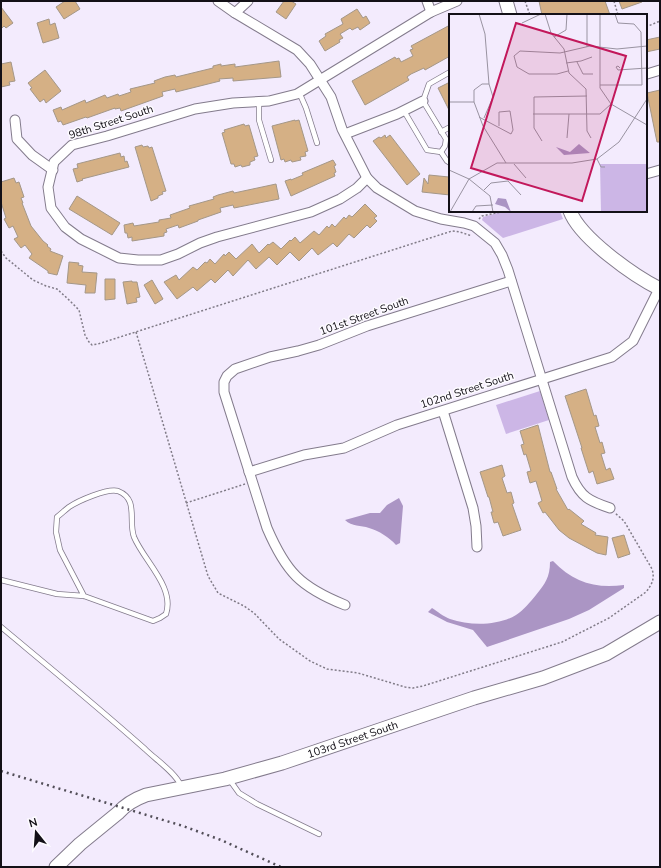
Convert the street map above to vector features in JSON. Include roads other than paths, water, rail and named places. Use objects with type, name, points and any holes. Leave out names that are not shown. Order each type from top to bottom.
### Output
[{"type":"street","points":[[218,1],[234,13],[297,50],[310,64],[332,97],[345,134],[367,178],[384,192],[415,211],[441,219],[464,223],[476,228],[495,243],[502,255],[512,281],[572,477],[578,489],[585,497],[594,503],[610,508]]},
{"type":"street","points":[[234,13],[248,1]]},
{"type":"street","points":[[428,1],[431,12]]},
{"type":"street","name":"98th Street South","points":[[367,178],[357,188],[340,199],[311,212],[217,237],[161,260],[119,258],[81,239],[65,227],[51,208],[48,187],[54,162],[72,145],[195,109],[233,103],[268,101],[299,92],[431,12],[457,1]]},
{"type":"street","points":[[506,1],[510,14]]},
{"type":"street","points":[[647,75],[660,70]]},
{"type":"street","points":[[345,134],[404,111],[423,101]]},
{"type":"street","points":[[15,120],[17,139],[32,155],[52,170]]},
{"type":"street","points":[[647,174],[660,170]]},
{"type":"street","points":[[570,212],[572,217],[610,256],[660,289]]},
{"type":"street","name":"101st Street South","points":[[249,472],[224,392],[224,382],[226,376],[235,369],[319,345],[368,326],[512,281]]},
{"type":"street","name":"102nd Street South","points":[[249,472],[304,455],[344,448],[397,425],[612,357],[633,341],[660,289]]},
{"type":"street","points":[[443,411],[473,508],[477,547]]},
{"type":"street","points":[[249,472],[267,528],[275,547],[288,568],[299,581],[318,594],[345,605]]},
{"type":"street","name":"103rd Street South","points":[[56,867],[80,844],[118,813],[122,807],[134,799],[146,795],[228,778],[282,763],[474,698],[543,678],[606,654],[660,622]]},
{"type":"lane","points":[[441,152],[445,146],[446,139],[423,101],[429,84],[449,73]]},
{"type":"lane","points":[[299,92],[306,108],[317,143]]},
{"type":"lane","points":[[259,102],[259,120],[271,160]]},
{"type":"lane","points":[[404,111],[427,150],[441,152],[449,162]]},
{"type":"lane","points":[[441,132],[449,128]]},
{"type":"lane","points":[[1,580],[57,594],[84,596],[153,621],[166,614],[169,607],[167,595],[161,581],[134,537],[132,528],[132,507],[129,499],[117,491],[102,492],[70,506],[57,517],[56,532],[60,550],[84,596]]},
{"type":"lane","points":[[1,627],[138,743],[180,782],[182,787]]},
{"type":"lane","points":[[228,778],[239,793],[257,804],[319,834]]},
{"type":"railway","points":[[1,771],[183,826],[221,840],[281,867]]}]
